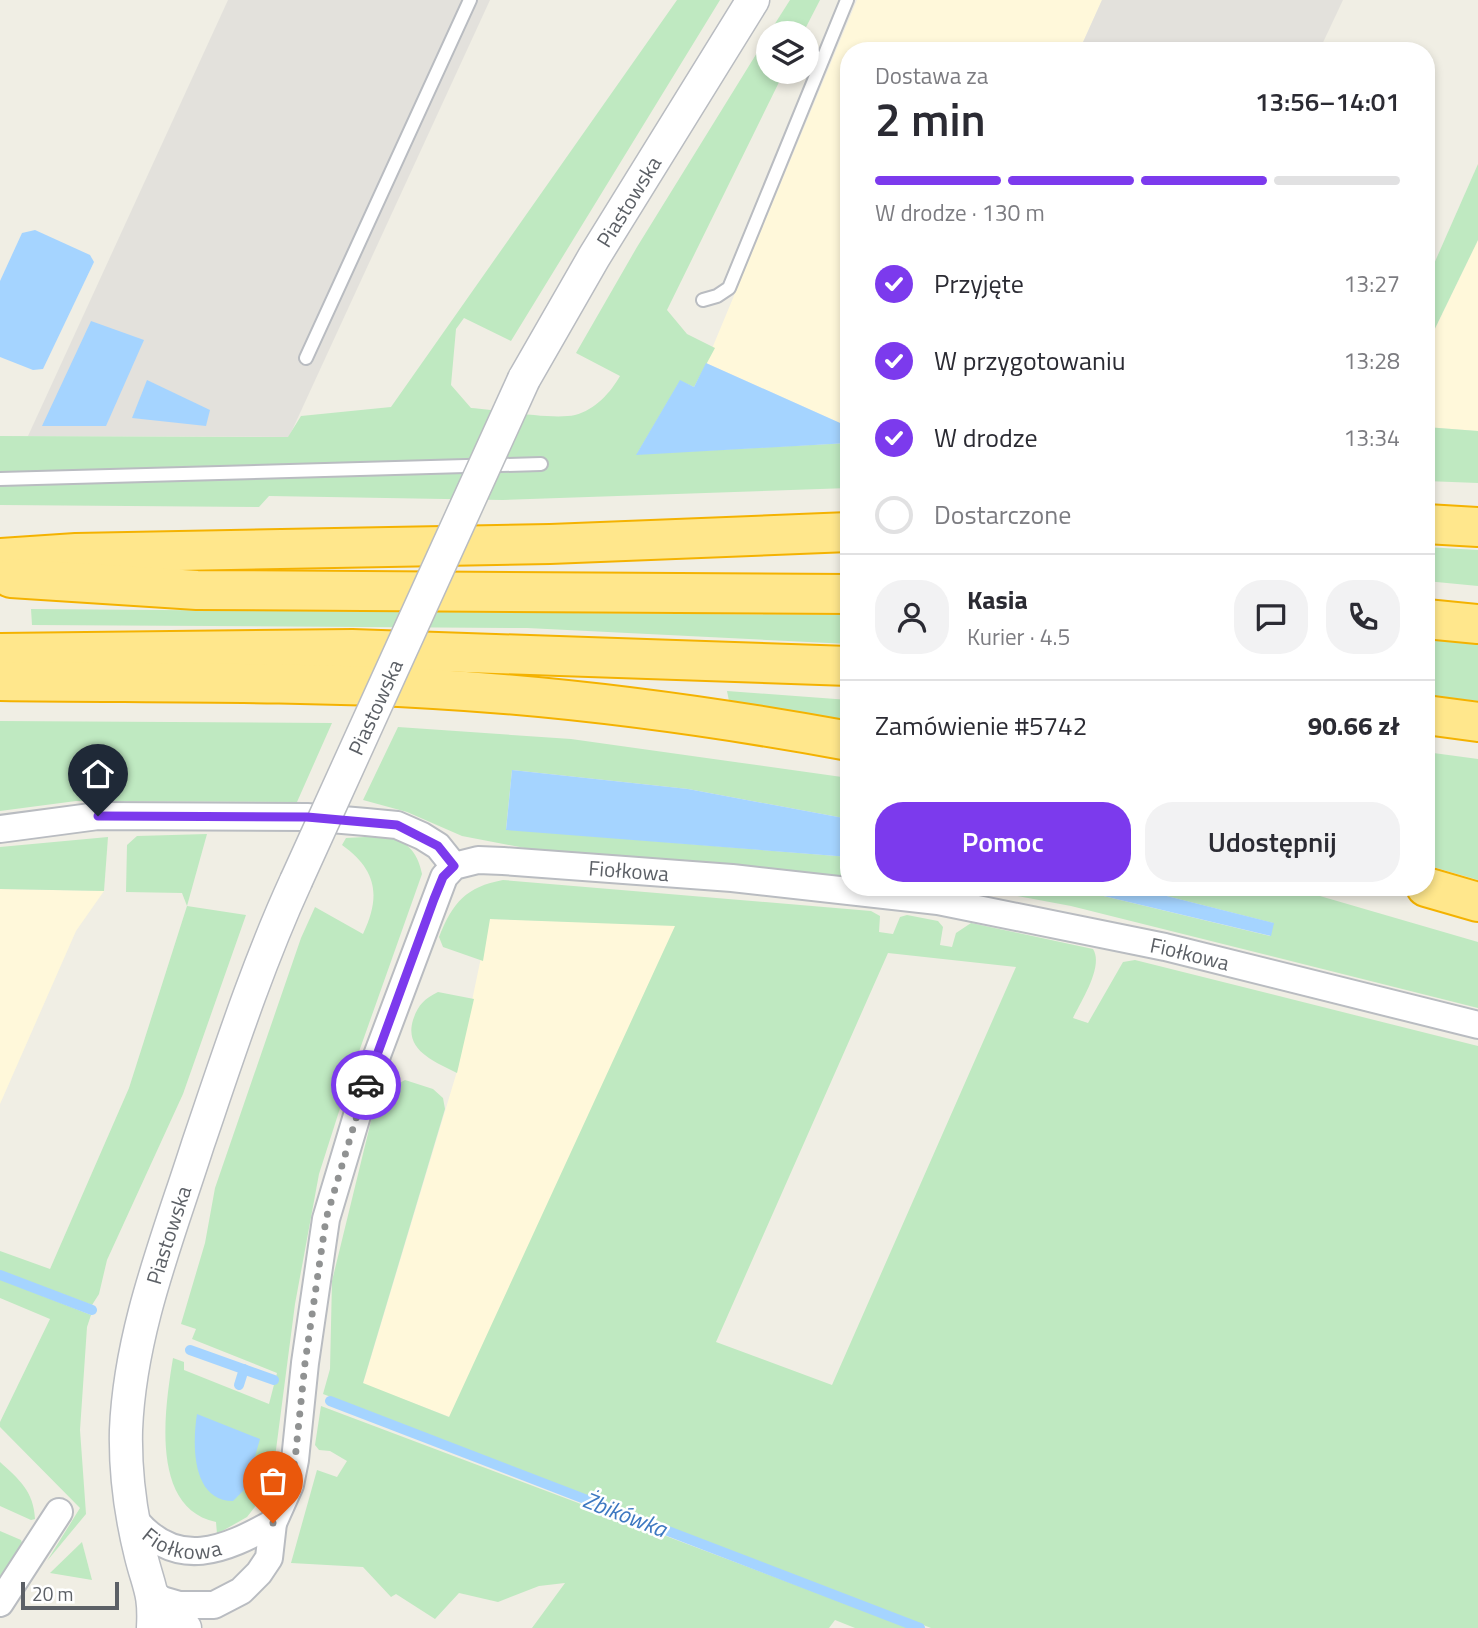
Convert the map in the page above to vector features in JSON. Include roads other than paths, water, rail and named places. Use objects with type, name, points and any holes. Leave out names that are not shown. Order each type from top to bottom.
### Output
[{"type":"highway","points":[[1435,525],[1478,527]]},
{"type":"highway","points":[[0,558],[550,544],[840,532]]},
{"type":"highway","points":[[0,577],[197,590],[840,594]]},
{"type":"highway","points":[[1435,620],[1478,624]]},
{"type":"highway","points":[[0,653],[352,649],[840,666]]},
{"type":"highway","points":[[0,681],[435,689],[622,706],[760,725],[840,739]]},
{"type":"highway","points":[[1435,716],[1478,722]]},
{"type":"highway","points":[[1435,890],[1478,902]]},
{"type":"street","name":"Piastowska","points":[[154,1613],[141,1557],[127,1467],[129,1390],[137,1342],[151,1287],[241,1018],[296,881],[524,379],[601,245],[753,0]]},
{"type":"street","points":[[0,829],[98,816],[307,817],[366,821],[397,825],[422,835],[438,846],[454,866],[443,877],[402,986],[367,1083],[326,1219],[305,1363],[295,1460],[290,1485],[273,1523],[269,1558],[259,1573],[232,1597],[214,1605],[190,1606],[154,1613]]},
{"type":"street","name":"Fiołkowa","points":[[454,866],[478,860],[503,861],[732,878],[840,890]]},
{"type":"street","name":"Fiołkowa","points":[[893,896],[938,901],[1165,947],[1478,1025]]},
{"type":"street","points":[[0,1603],[59,1512]]},
{"type":"street","name":"Fiołkowa","points":[[135,1520],[162,1543],[195,1552],[236,1544],[273,1523]]},
{"type":"street","points":[[154,1613],[185,1628]]},
{"type":"lane","points":[[306,358],[470,0]]},
{"type":"lane","points":[[703,300],[717,296],[729,288],[847,0]]},
{"type":"lane","points":[[0,479],[541,464]]},
{"type":"water","points":[[35,230],[90,255],[94,262],[43,369],[33,370],[0,357],[0,281],[22,233]]},
{"type":"water","points":[[91,321],[144,340],[106,426],[42,426]]},
{"type":"water","points":[[706,363],[840,423],[840,444],[636,455],[680,380],[694,387]]},
{"type":"water","points":[[147,380],[210,410],[206,426],[132,418]]},
{"type":"water","points":[[512,770],[688,789],[840,817],[840,856],[506,830]]},
{"type":"water","points":[[1104,896],[1167,896],[1274,923],[1271,936]]},
{"type":"water","points":[[197,1414],[260,1439],[246,1488],[233,1501],[219,1499],[209,1492],[202,1482],[195,1455]]},
{"type":"waterway","name":"Żbikówka","points":[[0,1275],[92,1310]]},
{"type":"waterway","name":"Żbikówka","points":[[190,1350],[274,1380]]},
{"type":"waterway","points":[[239,1385],[244,1369]]},
{"type":"waterway","name":"Żbikówka","points":[[330,1401],[920,1628]]}]
